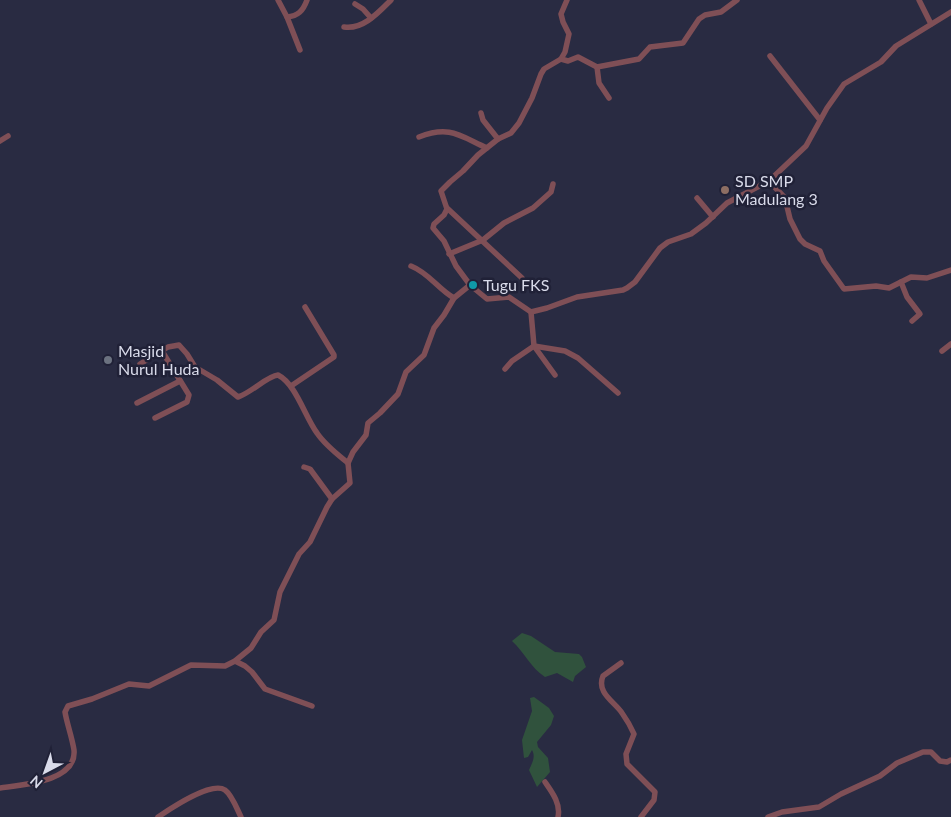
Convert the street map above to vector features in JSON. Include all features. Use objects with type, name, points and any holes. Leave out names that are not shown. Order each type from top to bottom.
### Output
[{"type":"street","points":[[278,0],[300,50]]},
{"type":"street","points":[[287,17],[298,14],[307,0]]},
{"type":"street","points":[[344,27],[353,27],[371,18],[391,0]]},
{"type":"street","points":[[522,278],[447,208],[441,194],[442,189],[478,155],[498,139],[511,133],[519,123],[532,98],[543,71],[561,59],[569,37],[561,14],[568,0]]},
{"type":"street","points":[[561,59],[568,61],[579,58],[597,67],[639,59],[650,48],[683,43],[699,19],[705,15],[721,12],[737,0]]},
{"type":"street","points":[[919,0],[931,24]]},
{"type":"street","points":[[355,4],[363,8],[371,18]]},
{"type":"street","points":[[447,208],[444,216],[433,226],[470,285],[487,299],[509,297],[531,312],[578,297],[623,290],[635,282],[660,248],[668,242],[691,234],[727,203],[768,181],[806,146],[827,108],[844,84],[857,75],[875,67],[896,46],[951,12]]},
{"type":"street","points":[[770,56],[820,120]]},
{"type":"street","points":[[597,67],[598,82],[609,98]]},
{"type":"street","points":[[481,114],[483,120],[498,139]]},
{"type":"street","points":[[419,137],[442,131],[452,133],[488,148]]},
{"type":"street","points":[[0,141],[8,136]]},
{"type":"street","points":[[768,181],[785,198],[790,219],[800,239],[805,244],[820,251],[824,261],[842,288],[874,286],[889,288],[911,277],[927,278],[951,270]]},
{"type":"street","points":[[449,254],[483,240],[504,223],[543,201],[551,192],[554,184]]},
{"type":"street","points":[[697,198],[713,217]]},
{"type":"street","points":[[411,266],[427,274],[438,288],[454,298]]},
{"type":"street","points":[[901,282],[907,297],[920,314],[912,321]]},
{"type":"street","points":[[0,788],[42,782],[52,779],[65,770],[70,763],[74,750],[65,712],[68,706],[92,699],[129,684],[148,686],[191,665],[225,666],[236,661],[251,648],[261,632],[274,620],[280,592],[299,554],[310,542],[327,507],[332,499],[350,483],[348,464],[353,452],[366,435],[368,423],[398,394],[406,372],[422,358],[432,331],[454,298],[470,285]]},
{"type":"street","points":[[291,386],[334,358],[305,307]]},
{"type":"street","points":[[531,312],[534,346],[555,375]]},
{"type":"street","points":[[942,351],[951,344]]},
{"type":"street","points":[[140,364],[168,347],[179,345],[195,367],[217,380],[238,397],[274,375],[281,376],[291,386],[317,434],[328,447],[348,464]]},
{"type":"street","points":[[504,369],[534,346],[565,351],[578,358],[618,393]]},
{"type":"street","points":[[155,418],[187,402],[189,395],[162,351]]},
{"type":"street","points":[[137,402],[180,381]]},
{"type":"street","points":[[304,467],[310,470],[332,499]]},
{"type":"street","points":[[236,661],[252,672],[265,689],[312,706]]},
{"type":"street","points":[[620,663],[603,676],[602,683],[608,699],[621,711],[634,734],[626,754],[627,764],[655,792],[654,800],[641,817]]},
{"type":"street","points":[[768,817],[782,812],[819,807],[841,794],[880,776],[897,763],[923,752],[931,752],[940,761],[947,762],[951,760]]},
{"type":"street","points":[[545,782],[558,804],[560,811],[558,817]]},
{"type":"street","points":[[158,817],[187,799],[214,788],[228,793],[241,817]]},
{"type":"green space","points":[[522,633],[531,636],[555,652],[579,654],[586,667],[575,676],[573,682],[557,673],[545,677],[512,641]]},
{"type":"green space","points":[[534,697],[549,708],[554,716],[551,725],[537,742],[538,747],[548,758],[550,772],[537,787],[529,770],[534,755],[532,750],[528,757],[524,758],[522,740],[532,711],[530,698]]},
{"type":"place","name":"SD SMP Madulang 3","points":[[725,190]]},
{"type":"place","name":"Tugu FKS","points":[[473,285]]},
{"type":"place","name":"Masjid Nurul Huda","points":[[108,360]]}]
